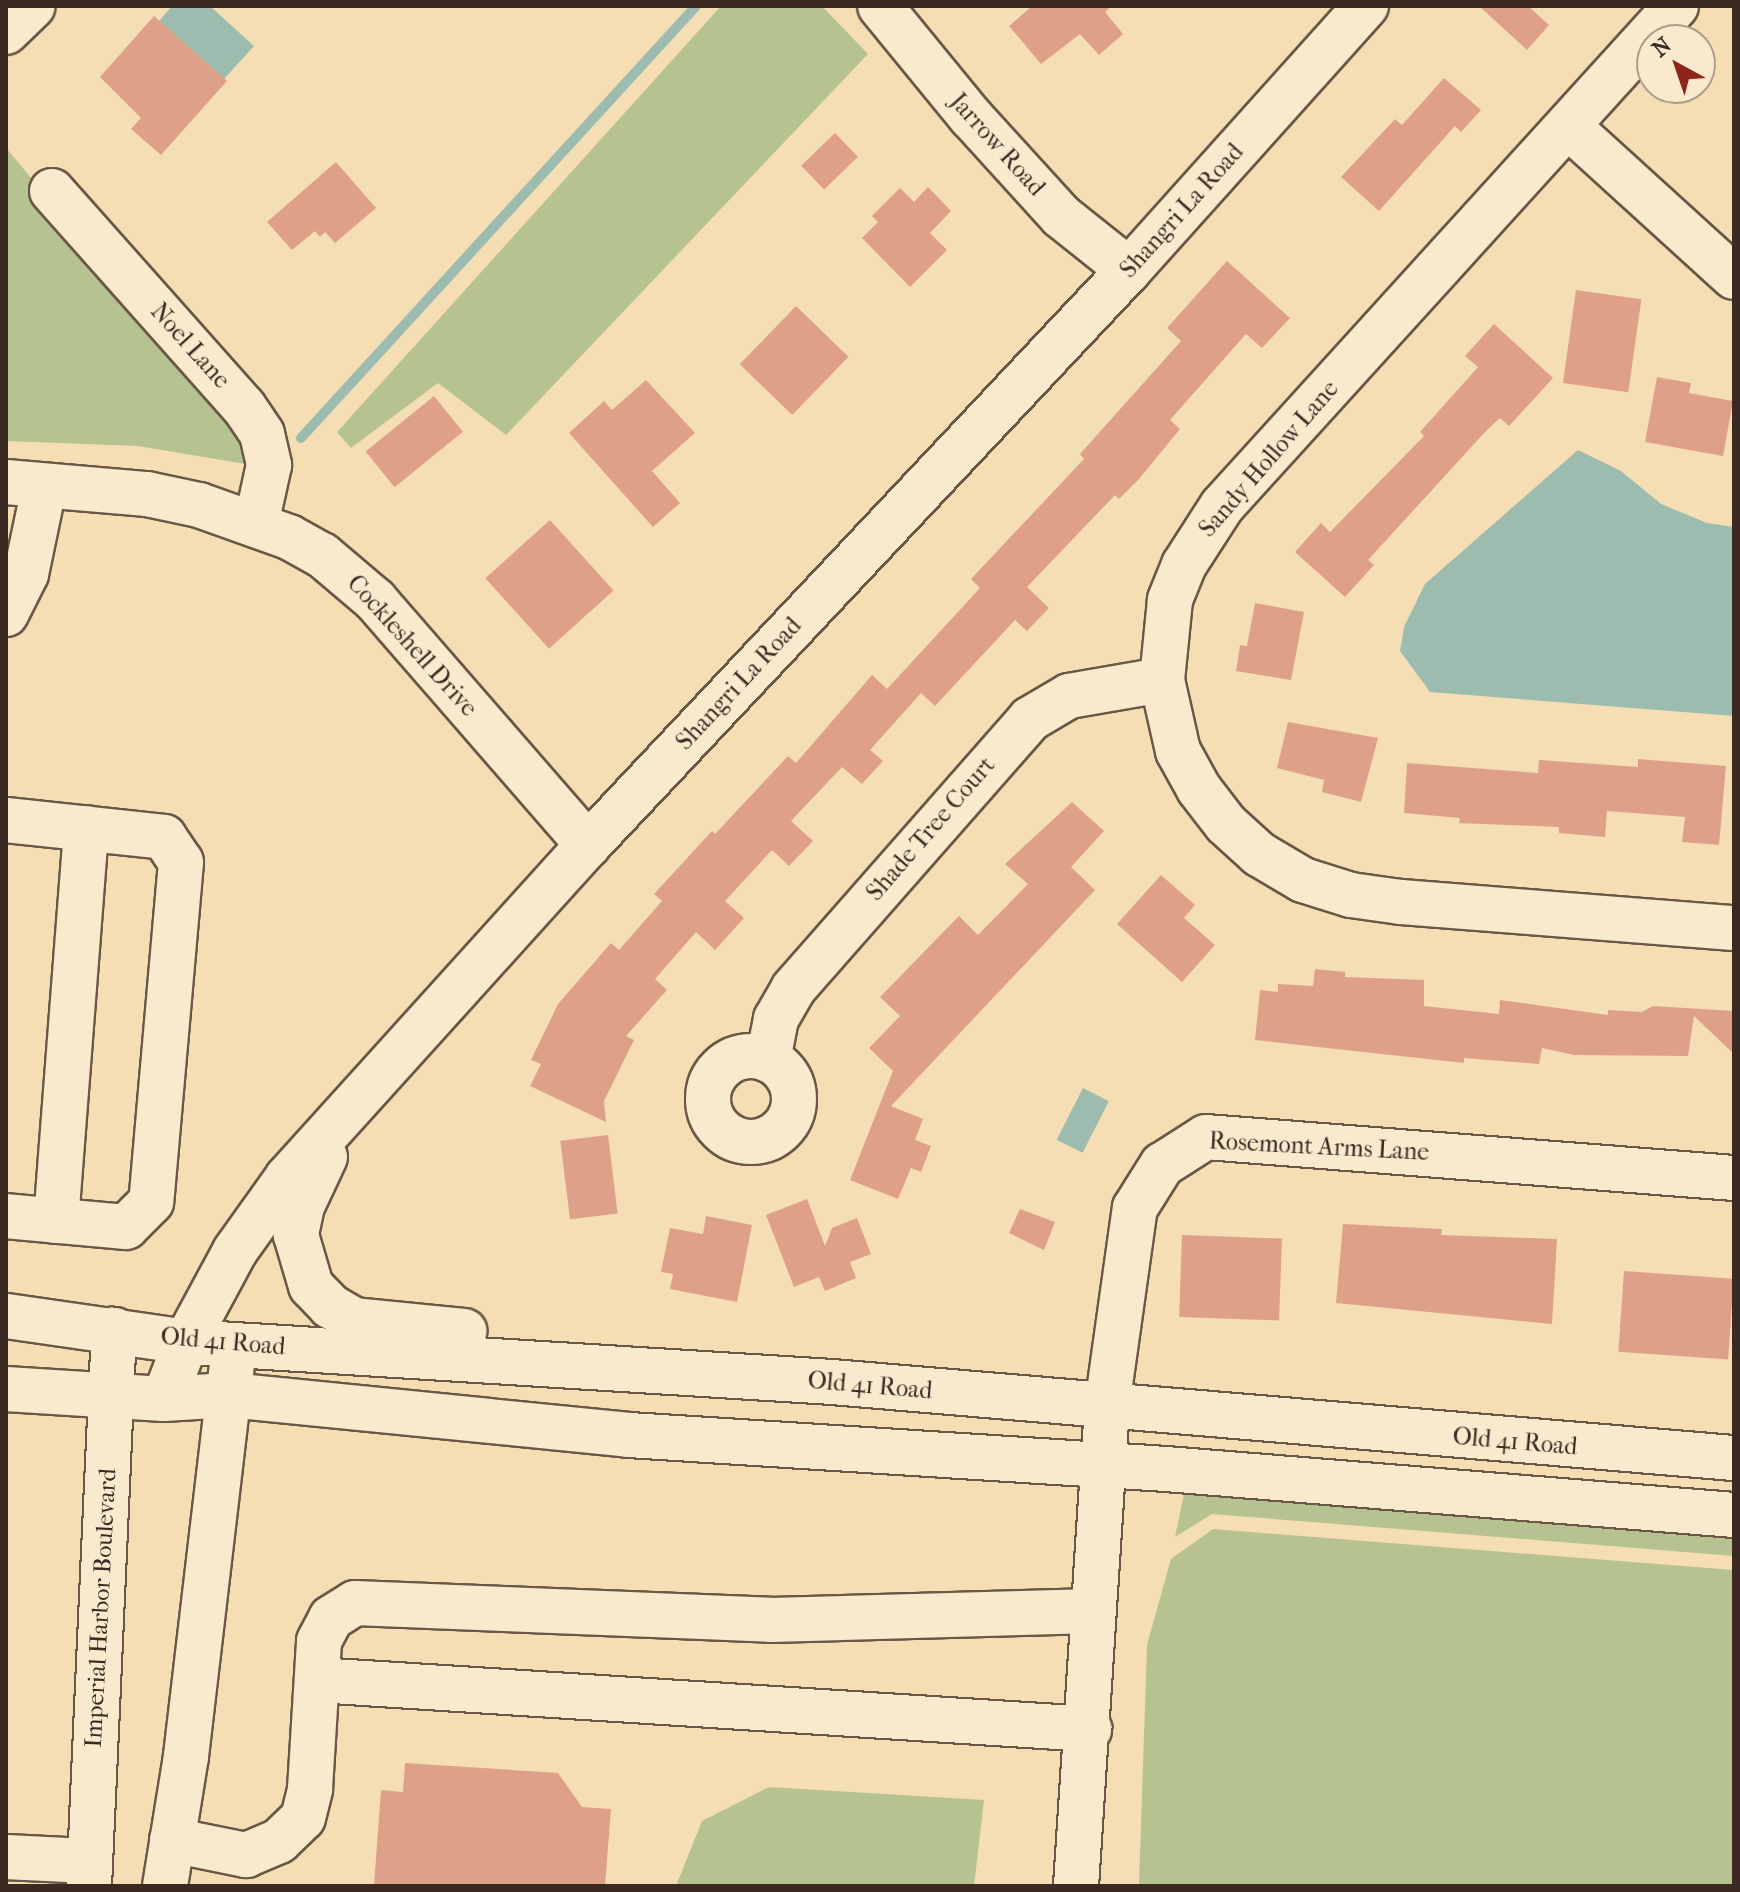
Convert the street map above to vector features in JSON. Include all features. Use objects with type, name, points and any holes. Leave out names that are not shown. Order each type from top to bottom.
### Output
[{"type":"street","points":[[6,32],[33,6]]},
{"type":"street","name":"Jarrow Road","points":[[880,6],[971,117],[1061,216],[1129,270]]},
{"type":"street","name":"Shangri La Road","points":[[164,1399],[186,1342],[235,1251],[287,1178],[588,845],[1129,270],[1366,6]]},
{"type":"street","name":"Sandy Hollow Lane","points":[[1676,6],[1222,506],[1184,565],[1170,600],[1162,680],[1178,751],[1199,789],[1226,824],[1259,854],[1303,880],[1351,895],[1401,902],[1734,928]]},
{"type":"street","points":[[1568,126],[1734,277]]},
{"type":"street","name":"Noel Lane","points":[[52,191],[244,407],[262,434],[269,465],[256,524]]},
{"type":"street","points":[[6,614],[26,574],[25,485]]},
{"type":"street","name":"Cockleshell Drive","points":[[25,485],[147,494],[256,524],[289,537],[350,576],[588,845]]},
{"type":"street","name":"Shade Tree Court","points":[[768,1060],[776,1019],[793,989],[1030,719],[1069,696],[1162,680]]},
{"type":"street","points":[[6,820],[164,837],[181,862],[151,1202],[126,1227],[6,1216]]},
{"type":"street","points":[[56,1221],[86,828]]},
{"type":"street","points":[[344,1114],[302,1206],[296,1235],[311,1286],[330,1306],[354,1320],[734,1350],[832,1382]]},
{"type":"street","name":"Rosemont Arms Lane","points":[[1076,1886],[1089,1729],[1107,1406],[1140,1195],[1162,1165],[1206,1137],[1734,1178]]},
{"type":"street","name":"Old 41 Road","points":[[6,1316],[234,1346],[832,1382],[1734,1458]]},
{"type":"street","name":"Imperial Harbor Boulevard","points":[[89,1874],[114,1330]]},
{"type":"street","points":[[165,1886],[234,1346]]},
{"type":"street","points":[[6,1389],[164,1399],[229,1395],[629,1435],[1103,1465],[1734,1515]]},
{"type":"street","points":[[172,1840],[246,1855],[279,1841],[303,1818],[310,1789],[319,1641],[331,1618],[355,1603],[771,1620],[1094,1611]]},
{"type":"street","points":[[317,1680],[1089,1729]]},
{"type":"street","points":[[6,1857],[89,1874]]},
{"type":"green space","points":[[721,6],[822,6],[868,54],[506,435],[438,383],[351,448],[337,432]]},
{"type":"green space","points":[[6,148],[250,439],[251,465],[138,446],[6,441]]},
{"type":"green space","points":[[1184,1494],[1734,1533],[1734,1556],[1212,1514],[1175,1537]]},
{"type":"green space","points":[[1213,1529],[1734,1570],[1734,1886],[1139,1886],[1147,1645],[1171,1559]]},
{"type":"green space","points":[[769,1787],[984,1800],[974,1886],[676,1886],[702,1821]]},
{"type":"shaded area","points":[[172,6],[210,6],[254,46],[224,79],[159,21]]},
{"type":"shaded area","points":[[1578,450],[1621,471],[1661,504],[1707,523],[1734,527],[1734,716],[1430,692],[1400,651],[1404,627],[1425,584]]},
{"type":"shaded area","points":[[1083,1088],[1109,1101],[1083,1153],[1057,1140]]},
{"type":"building","points":[[1032,6],[1111,6],[1105,12],[1123,34],[1099,55],[1080,34],[1041,64],[1009,26]]},
{"type":"building","points":[[1479,6],[1528,6],[1549,25],[1527,50]]},
{"type":"building","points":[[154,16],[227,81],[161,155],[131,129],[141,118],[100,77]]},
{"type":"building","points":[[1444,78],[1481,110],[1461,132],[1455,126],[1379,211],[1341,177],[1395,119],[1402,125]]},
{"type":"building","points":[[835,133],[858,157],[824,189],[801,166]]},
{"type":"building","points":[[336,162],[376,208],[335,243],[325,232],[320,237],[315,231],[292,250],[267,222]]},
{"type":"building","points":[[928,187],[951,211],[930,233],[947,250],[910,287],[862,238],[878,222],[872,216],[900,188],[914,202]]},
{"type":"building","points":[[1227,261],[1290,318],[1262,348],[1246,334],[1170,420],[1180,429],[1139,479],[1119,499],[1115,495],[1027,587],[1049,608],[1027,631],[1015,620],[935,706],[921,693],[870,750],[883,761],[862,784],[842,767],[791,821],[813,841],[789,866],[772,850],[725,901],[744,918],[715,950],[696,932],[655,979],[667,990],[626,1036],[634,1040],[604,1101],[606,1122],[530,1086],[541,1064],[531,1060],[558,1004],[611,943],[619,950],[662,901],[654,894],[788,756],[796,763],[872,675],[887,689],[980,588],[971,579],[1084,459],[1080,454],[1181,341],[1167,328]]},
{"type":"building","points":[[1576,290],[1641,299],[1628,392],[1563,383]]},
{"type":"building","points":[[796,306],[849,357],[792,415],[740,364]]},
{"type":"building","points":[[1494,324],[1553,378],[1509,426],[1500,418],[1486,431],[1368,560],[1374,565],[1345,597],[1295,552],[1321,523],[1330,532],[1424,436],[1420,432],[1478,367],[1465,356]]},
{"type":"building","points":[[1657,377],[1691,383],[1689,393],[1733,401],[1723,456],[1645,442]]},
{"type":"building","points":[[646,380],[695,433],[652,471],[680,503],[653,527],[569,433],[604,401],[612,410]]},
{"type":"building","points":[[434,396],[463,432],[395,487],[366,451]]},
{"type":"building","points":[[550,520],[614,591],[549,649],[485,578]]},
{"type":"building","points":[[1255,603],[1304,612],[1291,680],[1236,671],[1240,645],[1247,646]]},
{"type":"building","points":[[1288,722],[1378,738],[1361,802],[1322,792],[1324,780],[1277,768]]},
{"type":"building","points":[[1638,759],[1726,766],[1719,845],[1682,842],[1685,817],[1607,811],[1605,837],[1559,833],[1559,827],[1459,823],[1460,818],[1404,813],[1407,763],[1538,773],[1539,760],[1638,767]]},
{"type":"building","points":[[1072,802],[1104,831],[1071,867],[1095,890],[891,1106],[923,1119],[915,1140],[931,1146],[921,1172],[911,1168],[898,1199],[850,1180],[893,1071],[869,1048],[900,1016],[880,997],[959,916],[978,935],[1028,884],[1005,864]]},
{"type":"building","points":[[1161,875],[1195,905],[1184,918],[1215,945],[1182,982],[1117,924]]},
{"type":"building","points":[[1315,969],[1345,972],[1345,977],[1424,980],[1424,1006],[1499,1014],[1500,1000],[1608,1015],[1608,1010],[1642,1012],[1653,1006],[1734,1011],[1734,1054],[1694,1016],[1688,1056],[1574,1055],[1542,1048],[1539,1064],[1464,1058],[1464,1063],[1255,1040],[1260,990],[1278,992],[1278,984],[1313,986]]},
{"type":"building","points":[[608,1135],[618,1213],[570,1219],[560,1141]]},
{"type":"building","points":[[807,1199],[825,1246],[832,1228],[857,1218],[871,1254],[850,1262],[856,1278],[825,1291],[819,1277],[794,1287],[766,1215]]},
{"type":"building","points":[[1020,1209],[1055,1222],[1044,1250],[1009,1233]]},
{"type":"building","points":[[706,1216],[752,1225],[737,1302],[670,1289],[673,1274],[661,1272],[670,1228],[703,1234]]},
{"type":"building","points":[[1343,1224],[1442,1229],[1441,1235],[1557,1239],[1552,1324],[1336,1303]]},
{"type":"building","points":[[1182,1235],[1282,1238],[1279,1320],[1179,1317]]},
{"type":"building","points":[[1624,1271],[1734,1279],[1728,1359],[1618,1352]]},
{"type":"building","points":[[405,1763],[558,1773],[582,1807],[611,1809],[605,1886],[374,1886],[381,1790],[403,1792]]},
{"type":"waterway","points":[[301,438],[696,6]]}]
